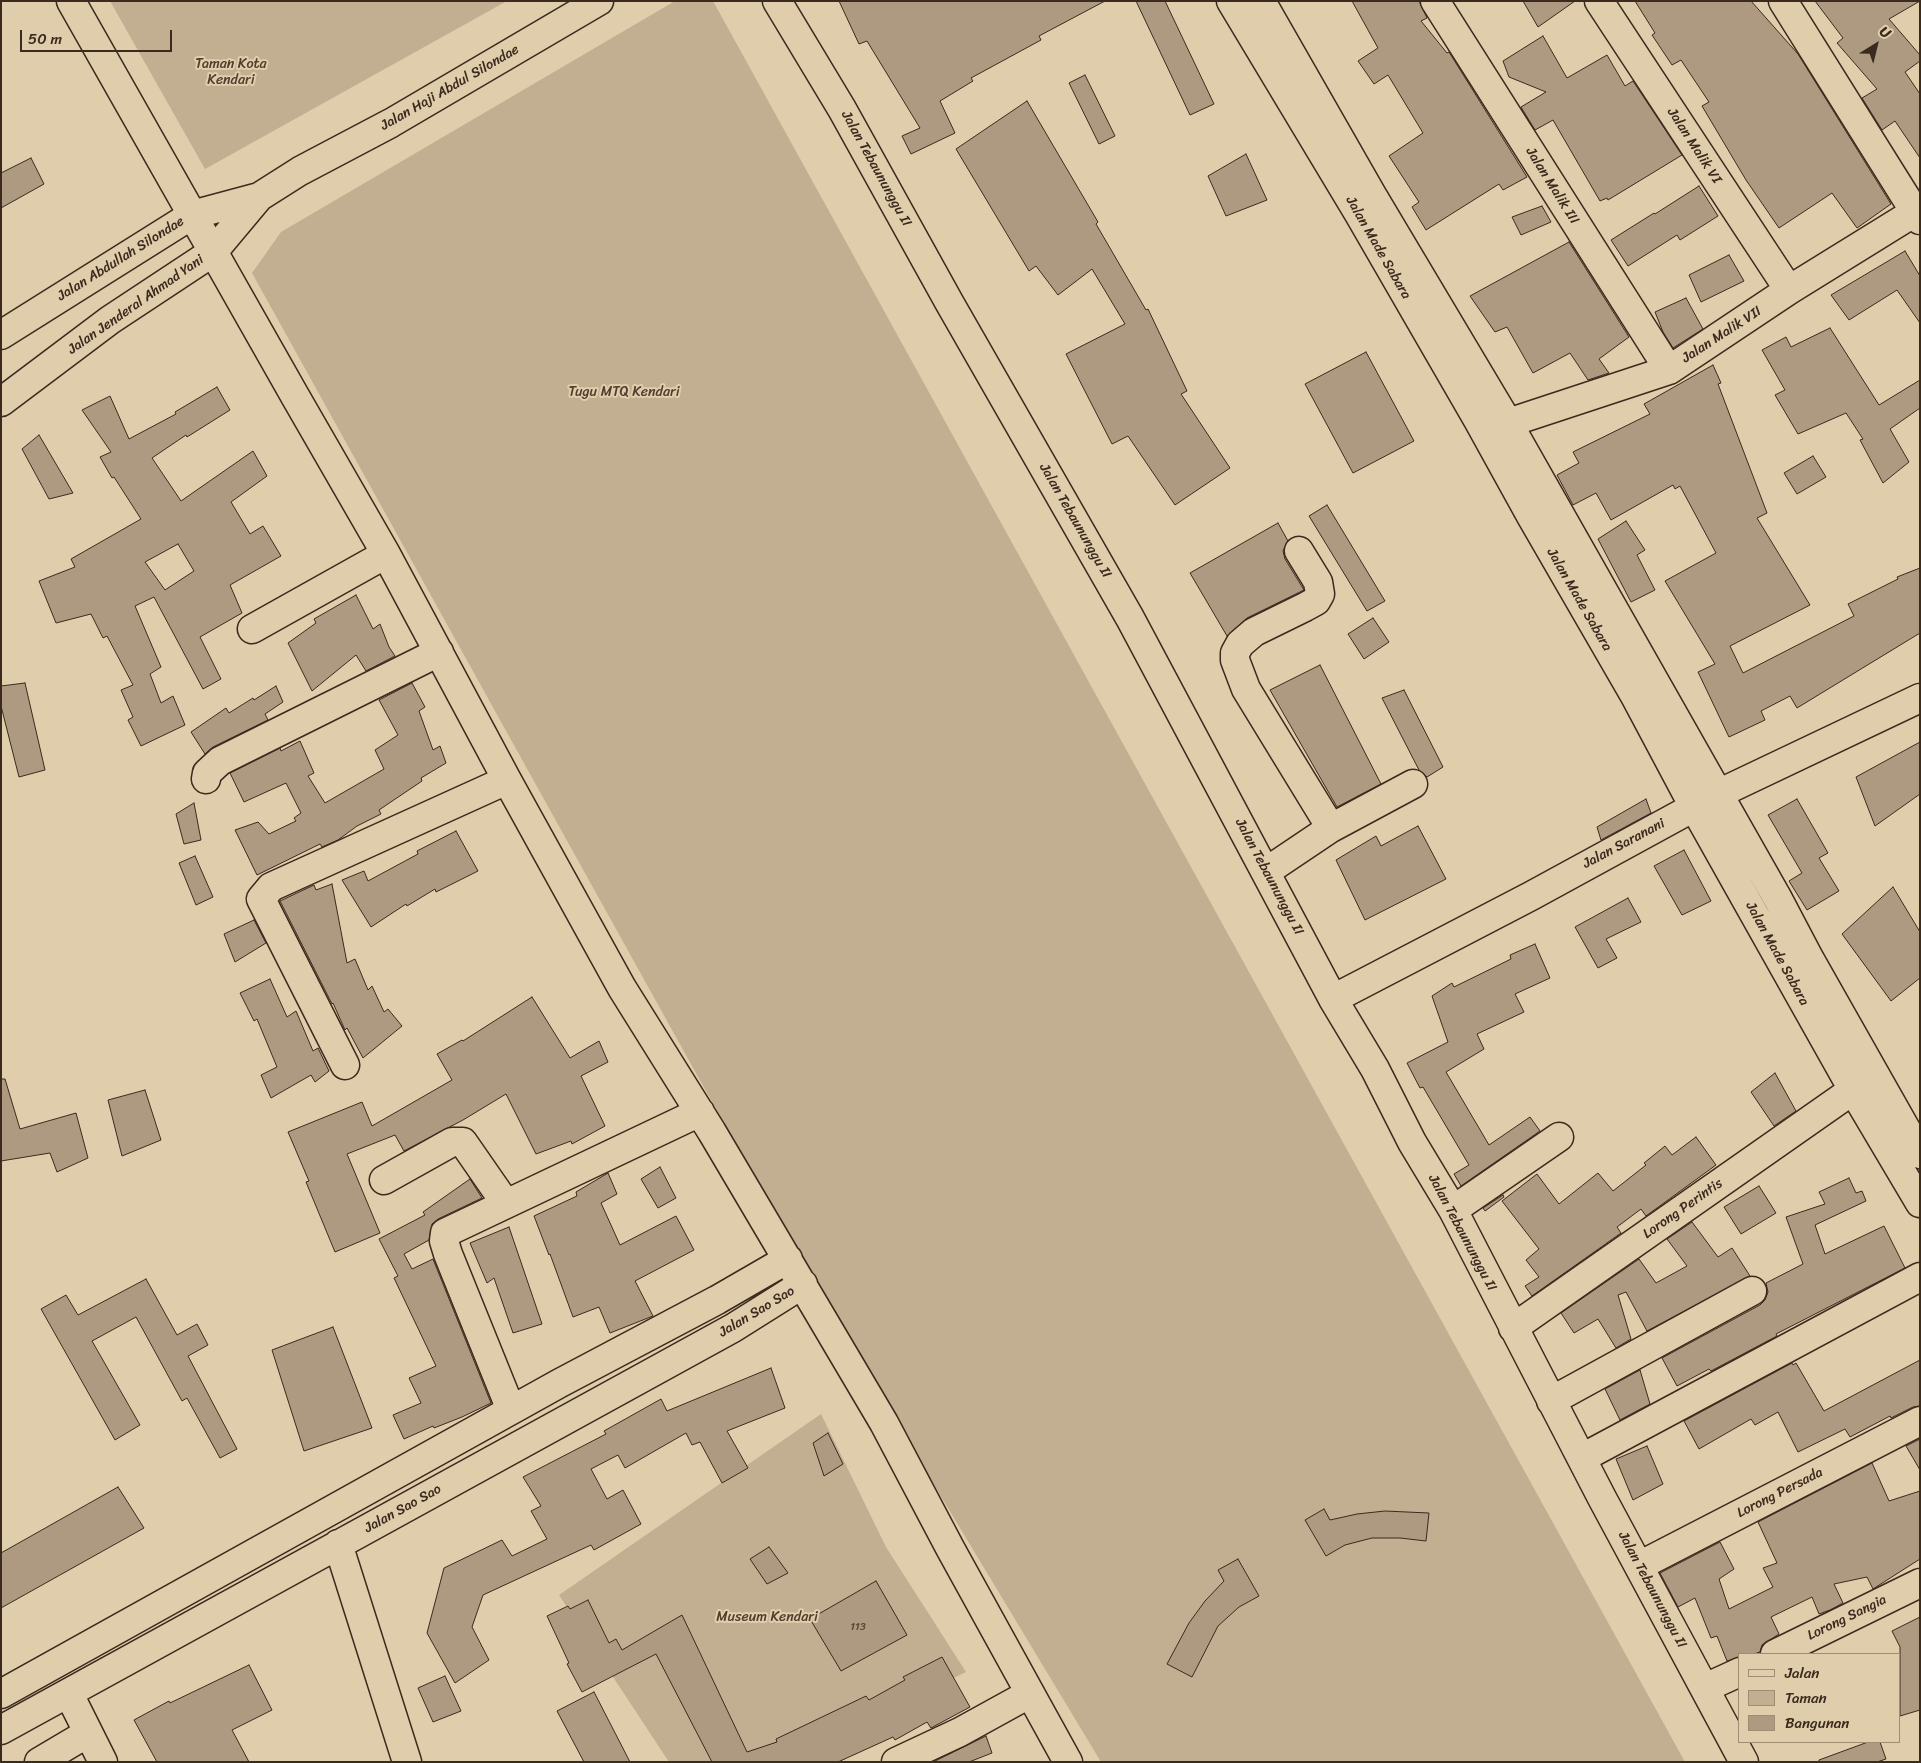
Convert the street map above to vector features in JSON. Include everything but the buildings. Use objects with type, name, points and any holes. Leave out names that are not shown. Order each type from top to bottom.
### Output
[{"type":"main road","points":[[71,1],[386,554],[507,780],[622,988],[804,1284],[884,1423],[1068,1762]]},
{"type":"main road","name":"Jalan Haji Abdul Silondae","points":[[300,171],[391,123],[599,1]]},
{"type":"main road","name":"Jalan Tebaununggu II","points":[[777,1],[842,109],[948,302],[1130,618],[1333,998],[1374,1069],[1412,1142],[1453,1210],[1551,1401],[1744,1762]]},
{"type":"main road","name":"Jalan Made Sabara","points":[[1231,1],[1359,214],[1463,394],[1635,696],[1694,807],[1853,1090],[1920,1203]]},
{"type":"main road","name":"Jalan Made Sabara","points":[[1262,1],[1372,195],[1508,423],[1920,1154]]},
{"type":"main road","name":"Jalan Malik III","points":[[1435,1],[1669,370]]},
{"type":"main road","name":"Jalan Malik VI","points":[[1599,1],[1789,290]]},
{"type":"main road","points":[[1783,1],[1918,214]]},
{"type":"main road","name":"Jalan Abdullah Silondae","points":[[1,335],[192,215],[259,197],[300,171]]},
{"type":"main road","name":"Jalan Jenderal Ahmad Yani","points":[[1,402],[110,320],[213,252],[259,197]]},
{"type":"main road","name":"Jalan Malik VII","points":[[1508,423],[1669,370],[1789,290],[1918,214]]},
{"type":"main road","points":[[1298,551],[1318,582],[1320,594],[1316,601],[1254,632],[1240,644],[1235,653],[1235,660],[1246,689],[1331,828]]},
{"type":"main road","points":[[252,629],[386,554]]},
{"type":"main road","points":[[206,779],[207,772],[220,761],[440,652]]},
{"type":"main road","name":"Jalan Saranani","points":[[1333,998],[1531,896],[1718,794],[1920,698]]},
{"type":"main road","points":[[345,1065],[261,899],[271,887],[507,780]]},
{"type":"main road","points":[[1266,871],[1331,828],[1413,784]]},
{"type":"main road","name":"Lorong Perintis","points":[[1513,1328],[1853,1090]]},
{"type":"main road","points":[[511,1410],[444,1241],[444,1236],[448,1232],[700,1112]]},
{"type":"main road","points":[[1453,1210],[1559,1137]]},
{"type":"main road","points":[[384,1180],[452,1142],[463,1142],[506,1204]]},
{"type":"main road","points":[[1,1694],[511,1410],[717,1300],[788,1259]]},
{"type":"main road","points":[[1582,1458],[1920,1276]]},
{"type":"main road","name":"Jalan Sao Sao","points":[[1,1730],[733,1328],[804,1284]]},
{"type":"main road","points":[[1551,1401],[1752,1292]]},
{"type":"main road","name":"Lorong Persada","points":[[1640,1566],[1920,1421]]},
{"type":"main road","points":[[338,1544],[407,1762]]},
{"type":"main road","name":"Lorong Sangia","points":[[1777,1653],[1920,1582]]},
{"type":"main road","points":[[1706,1688],[1738,1673]]},
{"type":"main road","points":[[69,1694],[103,1762]]},
{"type":"main road","points":[[896,1762],[960,1732],[1030,1694]]},
{"type":"main road","points":[[38,1762],[88,1733]]},
{"type":"green space","name":"Taman Kota Kendari","points":[[110,1],[507,1],[205,169]]},
{"type":"green space","name":"Tugu MTQ Kendari","points":[[675,1],[713,1],[1685,1762],[1101,1762],[813,1284],[252,273],[281,232]]},
{"type":"green space","name":"Museum Kendari","points":[[821,1414],[886,1547],[966,1672],[781,1762],[669,1762],[559,1595]]}]
